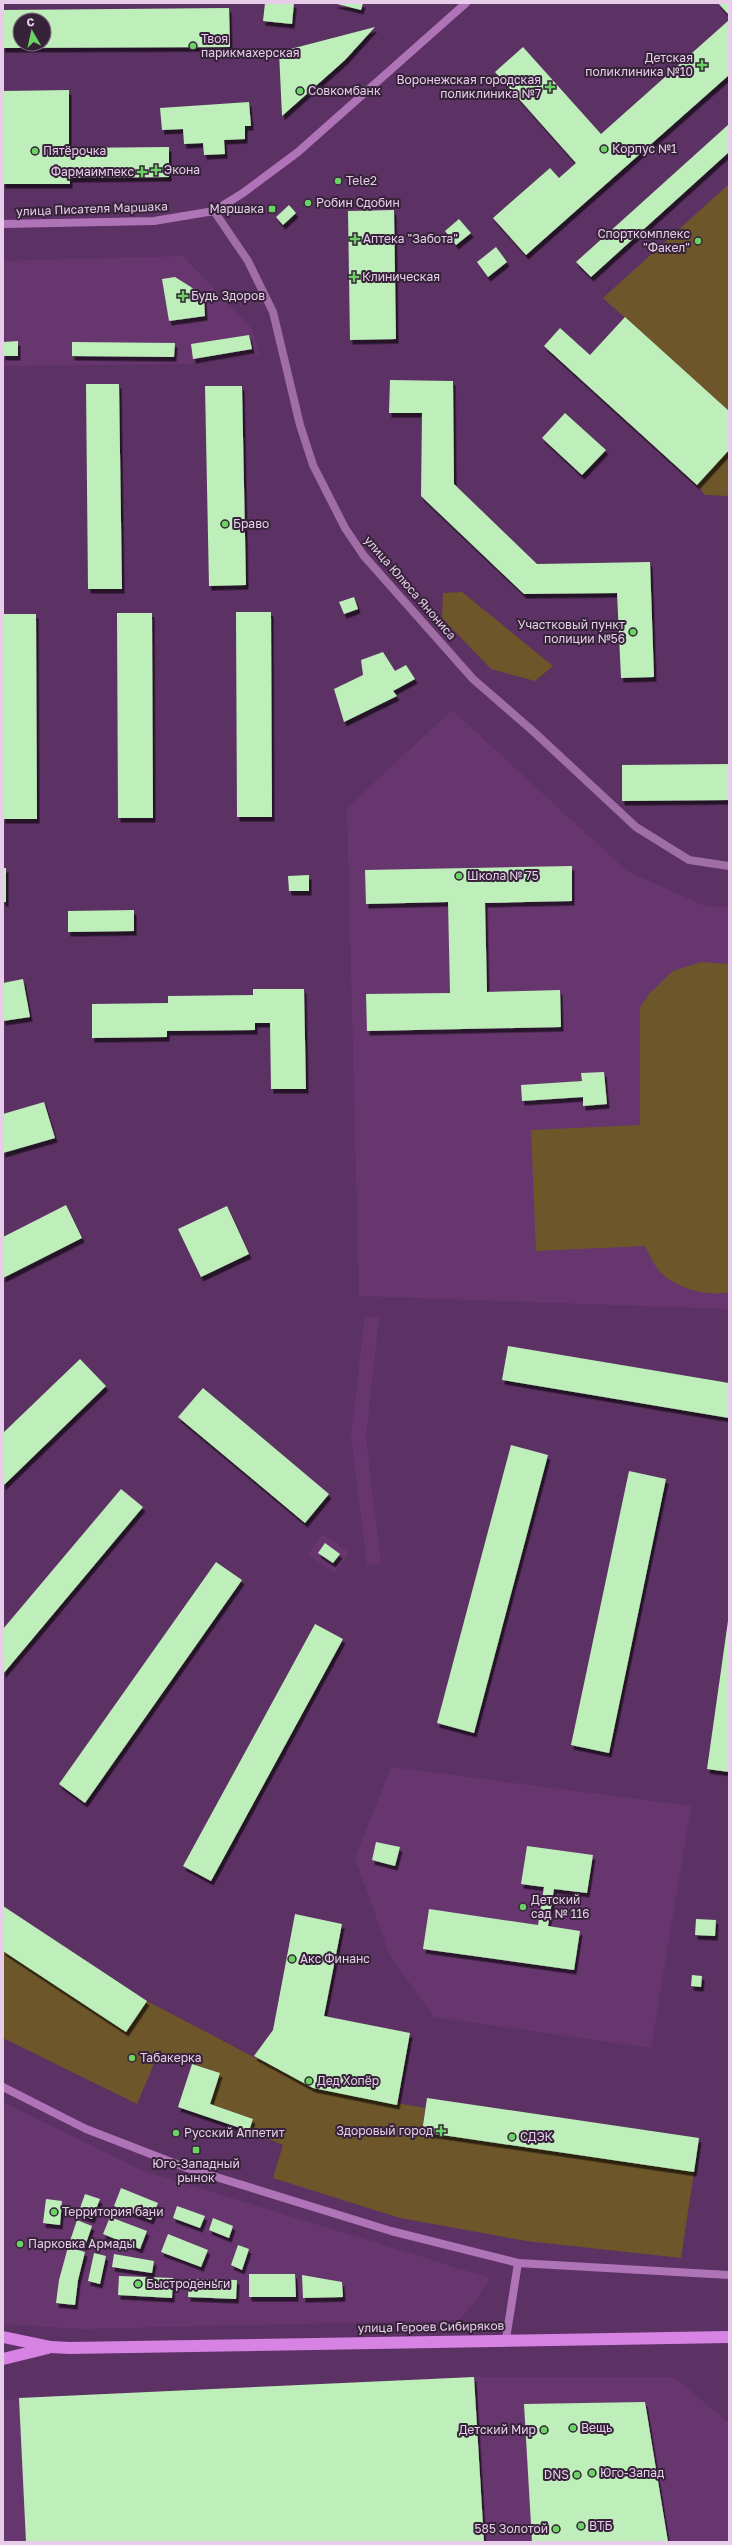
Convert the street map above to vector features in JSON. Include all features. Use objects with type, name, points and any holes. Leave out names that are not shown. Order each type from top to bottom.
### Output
[{"type":"highway","points":[[3,2336],[51,2347]]},
{"type":"highway","name":"улица Героев Сибиряков","points":[[51,2347],[134,2347],[506,2339],[729,2337]]},
{"type":"highway","points":[[3,2359],[51,2347]]},
{"type":"street","name":"улица Писателя Маршака","points":[[3,224],[154,221],[214,211],[243,193],[298,152],[466,3]]},
{"type":"street","name":"улица Юлюса Янониса","points":[[214,211],[248,261],[273,312],[300,425],[313,465],[342,522],[364,556],[473,679],[534,732],[636,827],[689,860],[729,866]]},
{"type":"street","points":[[3,2086],[86,2129],[187,2168],[374,2227],[518,2263],[729,2275]]},
{"type":"street","points":[[506,2339],[518,2263]]},
{"type":"shaded area","name":"Спорткомплекс \"Факел\"","points":[[729,184],[729,411],[603,298]]},
{"type":"shaded area","points":[[183,256],[252,329],[259,354],[190,364],[3,366],[3,261]]},
{"type":"shaded area","points":[[729,450],[729,496],[705,495],[697,485]]},
{"type":"shaded area","points":[[462,592],[553,666],[535,681],[491,669],[442,618],[443,593]]},
{"type":"shaded area","points":[[452,710],[627,871],[705,906],[729,907],[729,1309],[359,1296],[347,808]]},
{"type":"shaded area","points":[[701,962],[729,964],[729,1292],[702,1292],[684,1287],[668,1279],[654,1264],[645,1246],[536,1251],[531,1130],[640,1125],[640,1007],[649,994],[673,971]]},
{"type":"shaded area","points":[[365,1316],[379,1318],[366,1438],[381,1564],[367,1565],[351,1434]]},
{"type":"shaded area","points":[[322,1534],[349,1552],[335,1573],[308,1555]]},
{"type":"shaded area","name":"Детский сад № 116","points":[[391,1767],[691,1806],[651,2048],[434,2017],[390,1956],[355,1858]]},
{"type":"shaded area","points":[[3,1951],[126,2032],[147,2001],[313,2088],[425,2108],[422,2132],[694,2172],[681,2258],[526,2241],[400,2218],[273,2178],[283,2145],[249,2131],[253,2119],[210,2104],[220,2073],[159,2052],[137,2104],[3,2038]]},
{"type":"shaded area","points":[[3,2102],[141,2170],[490,2278],[477,2300],[459,2320],[83,2329],[3,2324]]},
{"type":"shaded area","points":[[474,2377],[674,2377],[729,2423],[729,2542],[3,2542],[3,2401],[19,2398]]},
{"type":"building","points":[[265,3],[294,3],[292,24],[263,21]]},
{"type":"building","points":[[333,3],[363,3],[361,10]]},
{"type":"building","points":[[718,3],[729,3],[729,15]]},
{"type":"building","points":[[229,8],[230,47],[52,48],[52,12],[12,12],[12,48],[3,48],[3,10]]},
{"type":"building","name":"Корпус №1","points":[[729,20],[729,75],[526,255],[493,218],[550,168],[559,178],[576,163],[495,72],[523,47],[601,134]]},
{"type":"building","points":[[375,27],[345,60],[282,116],[279,52]]},
{"type":"building","points":[[69,90],[69,148],[169,147],[169,177],[70,178],[70,184],[3,184],[3,91]]},
{"type":"building","points":[[249,102],[251,126],[245,126],[245,139],[224,140],[225,154],[204,155],[203,143],[184,144],[183,129],[162,130],[160,108]]},
{"type":"building","points":[[729,124],[729,152],[591,277],[576,262]]},
{"type":"building","points":[[289,205],[296,213],[283,225],[276,217]]},
{"type":"building","points":[[394,210],[396,339],[350,340],[348,211]]},
{"type":"building","points":[[459,219],[471,233],[456,245],[445,231]]},
{"type":"building","points":[[496,247],[507,262],[488,277],[477,262]]},
{"type":"building","points":[[175,277],[191,287],[204,299],[205,316],[169,321],[162,279]]},
{"type":"building","points":[[625,317],[729,411],[729,450],[697,485],[544,346],[560,328],[590,355]]},
{"type":"building","points":[[249,335],[252,349],[193,359],[191,344]]},
{"type":"building","points":[[18,341],[18,356],[3,356],[3,342]]},
{"type":"building","points":[[72,342],[175,343],[174,357],[72,356]]},
{"type":"building","points":[[390,380],[453,381],[454,484],[537,564],[650,562],[654,677],[621,678],[617,593],[524,594],[421,496],[422,413],[389,413]]},
{"type":"building","points":[[86,384],[119,384],[122,589],[88,589]]},
{"type":"building","points":[[205,386],[242,386],[246,585],[209,586]]},
{"type":"building","points":[[565,413],[606,450],[582,475],[542,438]]},
{"type":"building","points":[[354,597],[358,609],[344,614],[339,602]]},
{"type":"building","points":[[236,612],[271,612],[272,817],[237,817]]},
{"type":"building","points":[[117,613],[152,613],[153,818],[118,818]]},
{"type":"building","points":[[3,614],[36,614],[37,819],[3,819]]},
{"type":"building","points":[[383,652],[395,671],[406,665],[415,679],[393,691],[397,696],[344,722],[334,689],[363,675],[361,660]]},
{"type":"building","points":[[729,764],[729,800],[622,801],[622,765]]},
{"type":"building","points":[[572,866],[572,901],[485,903],[487,992],[560,990],[561,1027],[367,1031],[366,994],[450,993],[448,902],[366,904],[365,870]]},
{"type":"building","points":[[3,868],[6,868],[6,902],[3,902]]},
{"type":"building","points":[[309,875],[309,891],[289,891],[288,876]]},
{"type":"building","points":[[134,910],[134,931],[68,932],[68,911]]},
{"type":"building","points":[[23,979],[30,1017],[3,1021],[3,983]]},
{"type":"building","points":[[253,989],[304,989],[306,1089],[271,1089],[270,1023],[255,1023],[255,1030],[167,1031],[167,1037],[92,1038],[92,1004],[168,1003],[168,996],[253,995]]},
{"type":"building","points":[[604,1072],[607,1104],[583,1106],[583,1097],[522,1101],[521,1085],[582,1081],[581,1073]]},
{"type":"building","points":[[44,1102],[55,1138],[3,1153],[3,1114]]},
{"type":"building","points":[[66,1205],[82,1238],[3,1278],[3,1237]]},
{"type":"building","points":[[227,1206],[249,1254],[201,1277],[178,1229]]},
{"type":"building","points":[[508,1346],[729,1383],[729,1418],[502,1380]]},
{"type":"building","points":[[80,1359],[106,1386],[3,1486],[3,1433]]},
{"type":"building","points":[[203,1388],[329,1494],[305,1523],[178,1417]]},
{"type":"building","points":[[511,1445],[548,1455],[474,1733],[437,1723]]},
{"type":"building","points":[[629,1471],[666,1479],[609,1753],[571,1745]]},
{"type":"building","points":[[121,1489],[143,1507],[3,1674],[3,1629]]},
{"type":"building","points":[[325,1543],[340,1554],[333,1563],[318,1553]]},
{"type":"building","points":[[216,1562],[242,1580],[85,1803],[59,1784]]},
{"type":"building","points":[[729,1621],[729,1772],[707,1769]]},
{"type":"building","points":[[315,1624],[343,1639],[211,1881],[183,1866]]},
{"type":"building","points":[[376,1842],[400,1847],[395,1866],[372,1860]]},
{"type":"building","points":[[527,1846],[593,1855],[587,1893],[554,1889],[548,1926],[580,1931],[574,1970],[423,1949],[429,1909],[538,1925],[544,1887],[521,1884]]},
{"type":"building","points":[[3,1906],[147,2001],[126,2032],[3,1951]]},
{"type":"building","points":[[295,1914],[342,1924],[324,2016],[410,2033],[397,2105],[313,2088],[254,2056],[273,2030]]},
{"type":"building","points":[[696,1919],[716,1920],[715,1936],[695,1935]]},
{"type":"building","points":[[692,1975],[702,1976],[701,1987],[691,1986]]},
{"type":"building","points":[[192,2064],[220,2073],[210,2104],[253,2119],[249,2131],[178,2107]]},
{"type":"building","points":[[427,2098],[699,2138],[694,2172],[422,2132]]},
{"type":"building","points":[[121,2188],[158,2203],[151,2220],[114,2206]]},
{"type":"building","points":[[85,2194],[100,2199],[92,2219],[78,2214]]},
{"type":"building","points":[[46,2199],[62,2201],[60,2225],[43,2223]]},
{"type":"building","points":[[177,2206],[205,2216],[200,2228],[173,2218]]},
{"type":"building","points":[[110,2217],[147,2231],[140,2249],[103,2234]]},
{"type":"building","points":[[213,2218],[233,2226],[229,2238],[209,2230]]},
{"type":"building","points":[[77,2220],[92,2226],[85,2246],[70,2241]]},
{"type":"building","points":[[168,2234],[208,2250],[201,2267],[161,2252]]},
{"type":"building","points":[[238,2245],[249,2249],[242,2270],[231,2265]]},
{"type":"building","points":[[68,2247],[85,2252],[78,2280],[75,2305],[56,2303],[59,2280]]},
{"type":"building","points":[[94,2253],[106,2256],[100,2284],[88,2281]]},
{"type":"building","points":[[114,2254],[154,2261],[152,2273],[112,2267]]},
{"type":"building","points":[[249,2274],[295,2274],[296,2297],[249,2297]]},
{"type":"building","points":[[302,2275],[342,2282],[343,2297],[303,2298]]},
{"type":"building","points":[[119,2276],[173,2278],[172,2298],[118,2295]]},
{"type":"building","points":[[189,2279],[237,2280],[236,2299],[188,2297]]},
{"type":"building","points":[[474,2377],[484,2542],[26,2542],[19,2398]]},
{"type":"building","name":"Юго-Запад","points":[[645,2402],[668,2542],[532,2542],[524,2404]]},
{"type":"place","name":"Твоя парикмахерская","points":[[193,46]]},
{"type":"place","name":"Детская поликлиника №10","points":[[702,65]]},
{"type":"place","name":"Воронежская городская поликлиника №7","points":[[550,87]]},
{"type":"place","name":"Совкомбанк","points":[[300,91]]},
{"type":"place","name":"Корпус №1","points":[[604,149]]},
{"type":"place","name":"Пятёрочка","points":[[35,151]]},
{"type":"place","name":"Экона","points":[[156,170]]},
{"type":"place","name":"Фармаимпекс","points":[[142,172]]},
{"type":"place","name":"Tele2","points":[[338,181]]},
{"type":"place","name":"Робин Сдобин","points":[[308,203]]},
{"type":"place","name":"Маршака","points":[[272,209]]},
{"type":"place","name":"Аптека \"Забота\"","points":[[355,239]]},
{"type":"place","name":"Спорткомплекс \"Факел\"","points":[[698,241]]},
{"type":"place","name":"Клиническая","points":[[354,277]]},
{"type":"place","name":"Будь Здоров","points":[[183,296]]},
{"type":"place","name":"Браво","points":[[225,524]]},
{"type":"place","name":"Участковый пункт полиции №56","points":[[633,632]]},
{"type":"place","name":"Школа № 75","points":[[459,876]]},
{"type":"place","name":"Детский сад № 116","points":[[523,1907]]},
{"type":"place","name":"Акс Финанс","points":[[292,1959]]},
{"type":"place","name":"Табакерка","points":[[132,2058]]},
{"type":"place","name":"Дед Хопёр","points":[[309,2081]]},
{"type":"place","name":"Здоровый город","points":[[441,2131]]},
{"type":"place","name":"Русский Аппетит","points":[[176,2133]]},
{"type":"place","name":"СДЭК","points":[[512,2137]]},
{"type":"place","name":"Юго-Западный рынок","points":[[196,2150]]},
{"type":"place","name":"Территория бани","points":[[54,2212]]},
{"type":"place","name":"Парковка Армады","points":[[20,2244]]},
{"type":"place","name":"Быстроденьги","points":[[138,2284]]},
{"type":"place","name":"Вещь","points":[[573,2428]]},
{"type":"place","name":"Детский Мир","points":[[544,2430]]},
{"type":"place","name":"Юго-Запад","points":[[592,2473]]},
{"type":"place","name":"DNS","points":[[577,2475]]},
{"type":"place","name":"ВТБ","points":[[581,2526]]},
{"type":"place","name":"585 Золотой","points":[[556,2529]]}]
